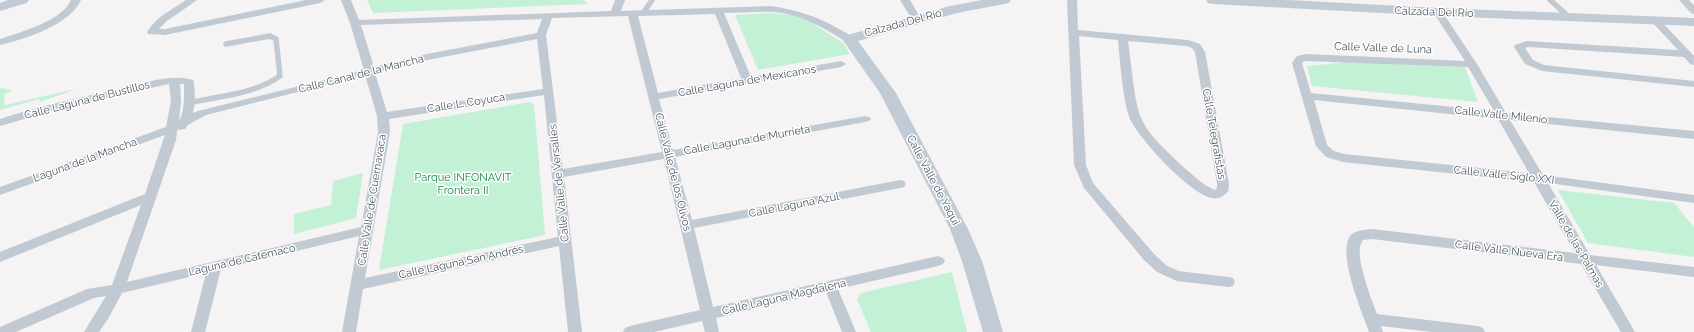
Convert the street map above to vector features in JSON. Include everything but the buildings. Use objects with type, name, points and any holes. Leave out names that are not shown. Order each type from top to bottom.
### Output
[{"type":"street","points":[[0,7],[22,0]]},
{"type":"street","points":[[0,42],[54,21],[68,12],[75,4],[76,0]]},
{"type":"street","points":[[192,0],[159,22],[153,28],[152,32],[165,32],[320,0]]},
{"type":"street","name":"Calle Valle de Cuernavaca","points":[[346,0],[355,23],[383,116],[382,147],[349,332]]},
{"type":"street","points":[[615,13],[620,0]]},
{"type":"street","points":[[904,0],[916,19]]},
{"type":"street","name":"Calzada Del Río","points":[[849,39],[955,9],[1004,0]]},
{"type":"street","points":[[1072,0],[1080,165],[1088,185],[1149,257],[1162,269],[1177,276],[1228,282]]},
{"type":"street","name":"Calzada Del Río","points":[[1212,0],[1279,2],[1438,12],[1694,22]]},
{"type":"street","points":[[1684,0],[1694,11]]},
{"type":"street","points":[[355,23],[368,21],[765,8],[790,11],[814,19],[849,39]]},
{"type":"street","points":[[718,10],[747,81]]},
{"type":"street","name":"Calle Valle de los Olivos","points":[[638,12],[654,97],[712,332]]},
{"type":"street","name":"Valle de las Palmas","points":[[1438,12],[1472,64],[1628,332]]},
{"type":"street","points":[[541,35],[548,15]]},
{"type":"street","points":[[1656,20],[1694,62]]},
{"type":"street","name":"Calle Telegrafistas","points":[[1073,33],[1188,44],[1196,46],[1200,52],[1223,184],[1223,190],[1219,194],[1205,191],[1195,184],[1148,139],[1141,130],[1133,112],[1123,38]]},
{"type":"street","name":"Calle Canal de la Mancha","points":[[170,135],[184,123],[202,113],[462,49],[541,35]]},
{"type":"street","name":"Calle Valle de Versalles","points":[[541,35],[549,91],[575,332]]},
{"type":"street","name":"Calle Valle de Yaqui","points":[[849,39],[888,93],[959,229],[972,262],[993,332]]},
{"type":"street","points":[[1686,54],[1527,44],[1519,46],[1529,62],[1542,68],[1694,84]]},
{"type":"street","name":"Calle Valle de Luna","points":[[1308,96],[1296,63],[1301,58],[1307,57],[1472,64]]},
{"type":"street","name":"Calle Laguna de Mexicanos","points":[[654,97],[841,64]]},
{"type":"street","points":[[174,81],[183,80],[189,82],[189,100]]},
{"type":"street","name":"Calle Canal de la Mancha","points":[[91,332],[103,315],[117,289],[170,135],[176,101],[174,81]]},
{"type":"street","name":"Calle Laguna de Bustillos","points":[[0,123],[48,107],[174,81]]},
{"type":"street","name":"Calle L. Coyuca","points":[[383,116],[549,91]]},
{"type":"street","name":"Calle Valle Milenio","points":[[1308,96],[1694,135]]},
{"type":"street","name":"Calle Valle Siglo XXI","points":[[1308,96],[1320,142],[1325,150],[1330,154],[1343,158],[1538,178],[1690,198]]},
{"type":"street","name":"Calle Canal de la Mancha","points":[[184,123],[189,100]]},
{"type":"street","name":"Calle Laguna de Murrieta","points":[[558,174],[865,119]]},
{"type":"street","name":"Laguna de la Mancha","points":[[0,191],[170,135]]},
{"type":"street","name":"Calle Laguna Azul","points":[[687,226],[900,184]]},
{"type":"street","points":[[0,257],[149,197]]},
{"type":"street","points":[[1690,198],[1694,208]]},
{"type":"street","name":"Laguna de Catemaco","points":[[2,332],[92,293],[117,289],[367,230]]},
{"type":"street","name":"Calle Valle Nueva Era","points":[[1374,325],[1357,275],[1353,246],[1357,237],[1362,234],[1694,272]]},
{"type":"street","name":"Calle Laguna San Andrés","points":[[358,285],[565,240]]},
{"type":"street","name":"Calle Laguna Magdalena","points":[[630,332],[938,261]]},
{"type":"street","points":[[198,332],[215,266]]},
{"type":"street","points":[[830,286],[849,332]]},
{"type":"street","points":[[1374,325],[1478,332]]},
{"type":"lane","points":[[638,12],[652,0]]},
{"type":"lane","points":[[1550,0],[1569,17]]},
{"type":"lane","points":[[189,100],[253,88],[275,80],[280,76],[276,39],[270,36],[226,44]]},
{"type":"green space","points":[[367,0],[584,0],[587,4],[373,13]]},
{"type":"green space","points":[[768,13],[794,15],[812,23],[843,43],[850,54],[758,70],[735,15]]},
{"type":"green space","points":[[1349,62],[1465,67],[1478,102],[1312,86],[1307,66]]},
{"type":"green space","points":[[0,88],[12,90],[4,95],[5,105],[76,89],[40,102],[39,99],[0,110]]},
{"type":"green space","name":"Parque INFONAVIT Frontera II","points":[[530,102],[534,104],[545,235],[379,270],[403,124]]},
{"type":"green space","points":[[363,173],[356,218],[294,234],[294,214],[331,205],[333,181]]},
{"type":"green space","points":[[1558,190],[1674,203],[1694,227],[1694,257],[1588,243]]},
{"type":"green space","points":[[952,272],[967,332],[871,332],[857,299],[861,293]]}]
